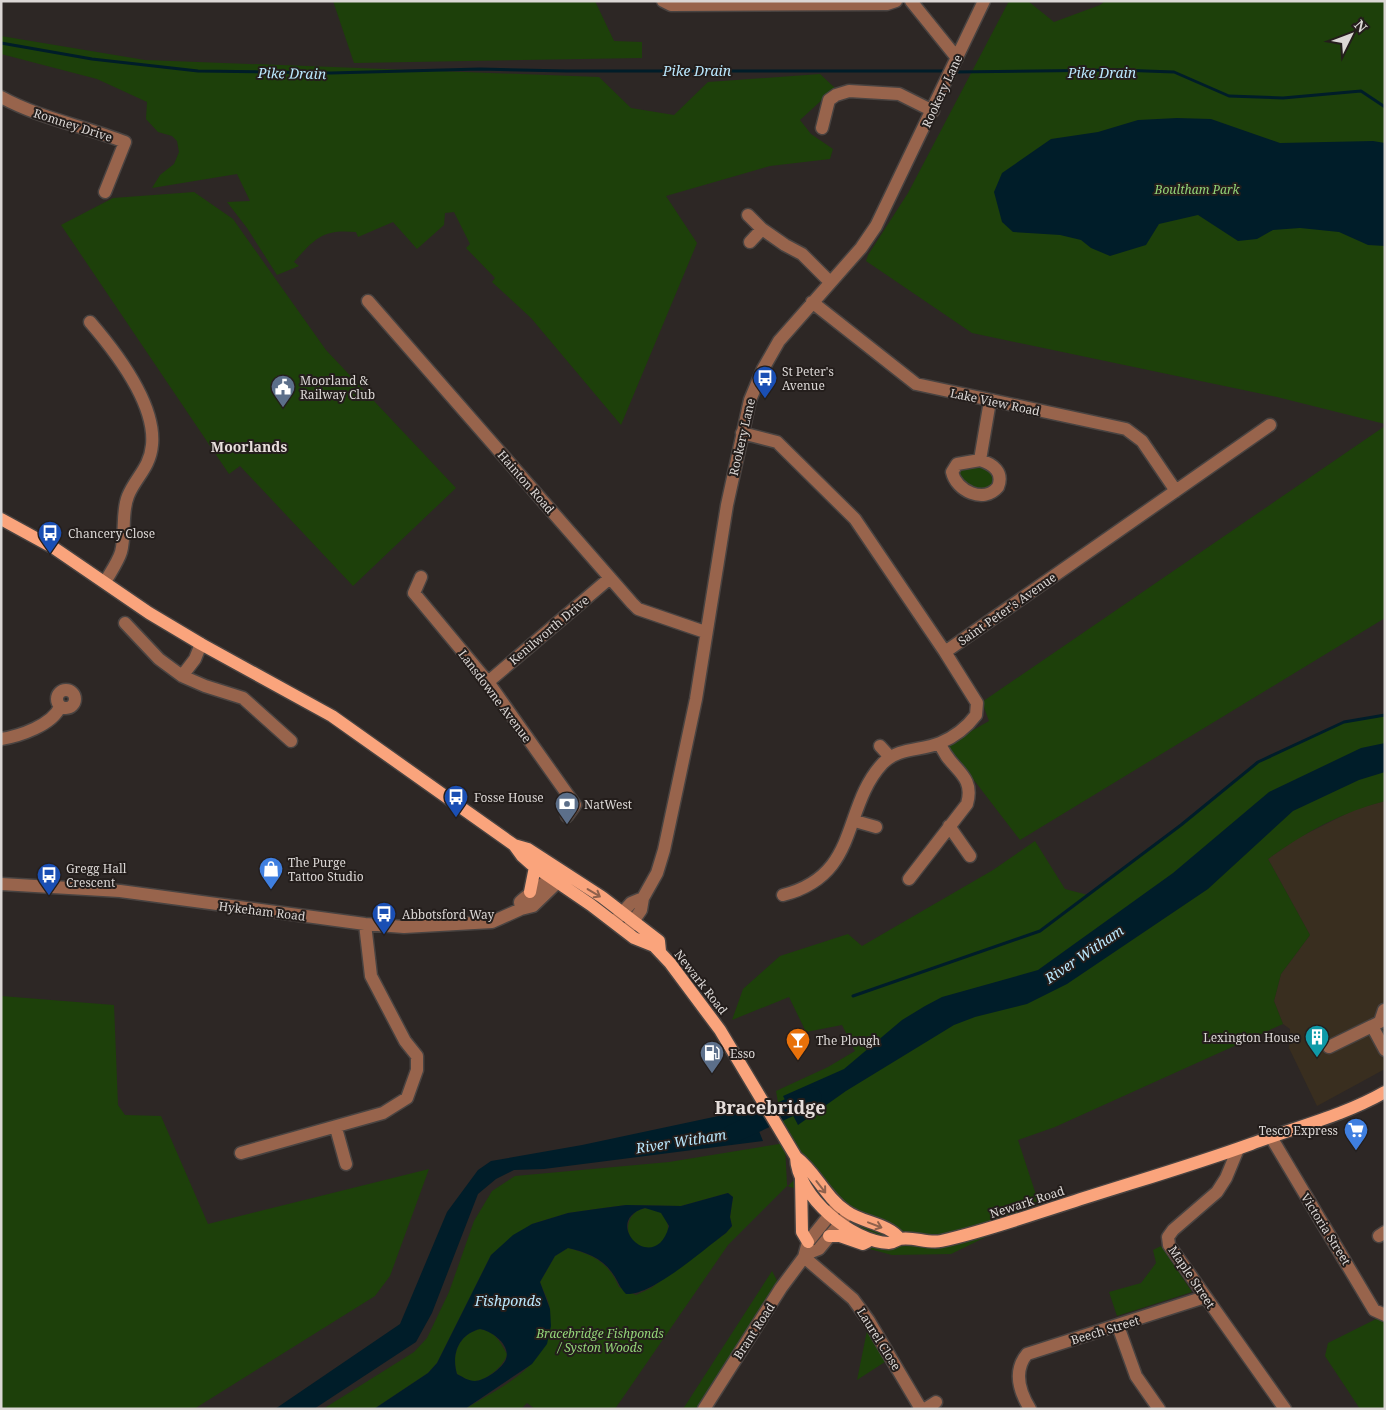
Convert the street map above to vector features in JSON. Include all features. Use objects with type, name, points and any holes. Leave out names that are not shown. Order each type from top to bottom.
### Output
[{"type":"main road","name":"Newark Road","points":[[1,519],[54,548],[201,644],[332,716],[514,846],[534,866],[559,876],[622,912],[659,941],[660,953]]},
{"type":"main road","name":"Newark Road","points":[[514,846],[528,849],[626,932],[654,946],[682,978],[720,1030],[796,1157],[807,1166],[834,1210]]},
{"type":"main road","points":[[530,892],[534,866]]},
{"type":"main road","name":"Newark Road","points":[[796,1157],[796,1170],[811,1194],[872,1240],[892,1243],[900,1239],[938,1242],[986,1230],[1238,1149],[1353,1108],[1385,1092]]},
{"type":"main road","points":[[801,1178],[802,1232],[806,1251]]},
{"type":"main road","name":"Newark Road","points":[[844,1218],[893,1230],[900,1239]]},
{"type":"main road","points":[[829,1236],[840,1236],[863,1244],[872,1240]]},
{"type":"street","points":[[662,1],[671,5],[680,5],[887,4],[896,1]]},
{"type":"street","points":[[911,1],[955,61]]},
{"type":"street","name":"Rookery Lane","points":[[626,932],[641,910],[643,898],[657,873],[664,850],[696,699],[706,632],[742,433],[750,400],[763,368],[779,341],[861,248],[876,226],[933,111],[947,77],[984,1]]},
{"type":"street","points":[[822,128],[829,100],[849,91],[899,94],[933,111]]},
{"type":"street","name":"Romney Drive","points":[[1,97],[23,109],[86,127],[125,142],[105,192]]},
{"type":"street","points":[[748,215],[762,229],[802,254],[830,282]]},
{"type":"street","points":[[750,242],[762,229]]},
{"type":"street","name":"Hainton Road","points":[[368,301],[638,609],[706,632]]},
{"type":"street","name":"Lake View Road","points":[[812,302],[908,380],[916,384],[1126,429],[1142,441],[1176,491]]},
{"type":"street","points":[[90,322],[119,358],[140,395],[150,420],[152,444],[144,472],[128,496],[121,553],[105,582]]},
{"type":"street","points":[[980,460],[990,401]]},
{"type":"street","name":"Saint Peter's Avenue","points":[[742,433],[777,442],[855,519],[945,652],[1270,425]]},
{"type":"street","name":"Lansdowne Avenue","points":[[421,577],[414,593],[488,682],[576,806],[567,816]]},
{"type":"street","name":"Kenilworth Drive","points":[[488,682],[610,578]]},
{"type":"street","points":[[125,623],[167,667],[194,682],[243,698],[291,741]]},
{"type":"street","points":[[182,676],[195,659],[201,644]]},
{"type":"street","points":[[792,896],[815,880],[841,853],[868,784],[890,757],[904,751],[940,743],[966,726],[978,710],[977,703],[945,652]]},
{"type":"street","points":[[1,739],[13,738],[42,723],[57,714],[60,707]]},
{"type":"street","points":[[909,879],[967,804],[969,786],[963,775],[947,759],[940,743]]},
{"type":"street","points":[[880,746],[890,757]]},
{"type":"street","points":[[855,821],[876,827]]},
{"type":"street","points":[[949,826],[970,856]]},
{"type":"street","points":[[520,908],[520,902],[530,892],[559,876]]},
{"type":"street","name":"Hykeham Road","points":[[1,884],[120,890],[365,924],[404,927],[492,922],[520,908],[533,906],[559,876]]},
{"type":"street","points":[[614,922],[631,903],[643,898]]},
{"type":"street","points":[[241,1153],[336,1128],[383,1112],[407,1098],[417,1070],[417,1056],[405,1041],[371,976],[365,924]]},
{"type":"street","points":[[1329,1047],[1380,1022],[1384,1010]]},
{"type":"street","points":[[1372,1026],[1385,1050]]},
{"type":"street","points":[[336,1128],[346,1164]]},
{"type":"street","name":"Victoria Street","points":[[1272,1137],[1374,1310],[1385,1315]]},
{"type":"street","name":"Maple Street","points":[[1238,1149],[1226,1178],[1217,1192],[1173,1230],[1168,1237],[1169,1245],[1285,1409]]},
{"type":"street","name":"Brant Road","points":[[704,1409],[781,1288],[834,1210]]},
{"type":"street","points":[[806,1251],[818,1250],[844,1218]]},
{"type":"street","name":"Laurel Close","points":[[806,1251],[853,1299],[870,1321],[921,1409]]},
{"type":"street","name":"Beech Street","points":[[1030,1409],[1017,1375],[1020,1363],[1027,1354],[1205,1298]]},
{"type":"street","points":[[1118,1326],[1136,1376],[1160,1409]]},
{"type":"shaded area","points":[[1385,801],[1385,1069],[1317,1106],[1289,1048],[1290,1029],[1283,1024],[1274,1001],[1281,974],[1310,935],[1268,859],[1296,839],[1356,809]]},
{"type":"green space","points":[[333,1],[595,1],[614,41],[642,42],[642,58],[354,63]]},
{"type":"green space","name":"Boultham Park","points":[[1009,1],[1028,1],[1054,22],[1100,5],[1105,1],[1385,1],[1385,424],[1277,397],[972,333],[866,261],[908,193]]},
{"type":"green space","points":[[1,36],[145,60],[599,77],[631,108],[674,115],[708,82],[820,74],[835,88],[800,120],[811,134],[833,149],[830,159],[770,166],[666,196],[697,243],[621,425],[531,318],[492,282],[495,278],[466,248],[470,244],[454,212],[445,213],[444,225],[417,249],[393,222],[358,237],[356,232],[335,232],[314,241],[294,262],[299,266],[277,275],[247,228],[227,202],[250,201],[237,174],[152,188],[160,175],[174,164],[179,152],[177,141],[172,136],[158,132],[146,119],[147,102],[97,79],[1,54]]},
{"type":"green space","name":"Moorland & Railway Club","points":[[194,192],[233,219],[326,350],[456,488],[353,586],[240,466],[229,474],[61,225],[113,198]]},
{"type":"green space","points":[[1385,426],[1385,618],[1020,840],[947,745],[989,721],[982,702]]},
{"type":"green space","points":[[976,464],[991,470],[997,476],[990,489],[973,488],[956,476],[959,470]]},
{"type":"green space","name":"Bracebridge Fishponds / Syston Woods","points":[[1385,715],[1385,801],[1354,811],[1324,824],[1268,859],[1310,935],[1281,974],[1274,1001],[1283,1024],[1055,1127],[1018,1140],[1041,1210],[951,1254],[892,1255],[851,1244],[816,1195],[787,1186],[728,1245],[615,1409],[535,1409],[527,1403],[521,1409],[465,1409],[510,1382],[524,1371],[535,1360],[544,1346],[549,1330],[550,1308],[540,1282],[555,1256],[568,1248],[593,1257],[610,1271],[619,1287],[636,1295],[651,1288],[726,1233],[732,1226],[730,1217],[733,1197],[728,1193],[681,1206],[626,1205],[568,1213],[532,1224],[491,1255],[437,1363],[428,1373],[374,1409],[323,1409],[414,1352],[427,1338],[449,1292],[474,1221],[492,1191],[515,1176],[669,1162],[785,1143],[776,1091],[828,1067],[855,1051],[842,1025],[806,1032],[789,997],[732,1020],[743,989],[780,956],[848,934],[862,946],[993,870],[1035,841],[1065,889],[1088,895],[1181,825],[1258,762],[1344,722]],"holes":[[[785,1145],[801,1173],[787,1185]]]},
{"type":"green space","points":[[1,996],[114,1005],[118,1105],[125,1115],[161,1116],[208,1224],[429,1169],[390,1276],[375,1296],[194,1409],[1,1409]]},
{"type":"green space","points":[[648,1208],[659,1211],[665,1217],[668,1228],[665,1239],[659,1245],[648,1248],[637,1245],[631,1239],[628,1228],[631,1217],[637,1211]]},
{"type":"green space","points":[[1161,1246],[1192,1292],[1117,1316],[1109,1292],[1141,1283],[1156,1263],[1153,1250]]},
{"type":"green space","points":[[772,1271],[781,1288],[704,1409],[683,1409]]},
{"type":"green space","points":[[1385,1318],[1385,1409],[1360,1409],[1325,1356],[1328,1343],[1376,1319]]},
{"type":"green space","points":[[869,1321],[891,1358],[857,1380]]},
{"type":"green space","points":[[480,1329],[494,1335],[507,1354],[503,1363],[489,1375],[479,1380],[470,1381],[457,1374],[455,1367],[456,1352],[458,1346],[467,1335]]},
{"type":"water","points":[[1211,119],[1280,143],[1373,141],[1385,143],[1385,246],[1368,245],[1339,232],[1300,228],[1273,230],[1257,239],[1238,241],[1198,215],[1159,224],[1146,245],[1110,256],[1091,248],[1081,240],[1060,235],[1013,232],[1002,222],[994,192],[1002,173],[1051,139],[1098,132],[1138,120]]},
{"type":"water","points":[[1385,743],[1385,772],[1359,780],[1293,811],[1208,889],[1067,984],[1027,1004],[975,1017],[954,1025],[846,1091],[798,1125],[783,1096],[844,1069],[902,1020],[942,997],[1038,970],[1173,873],[1269,792],[1361,748]]},
{"type":"water","points":[[749,1106],[763,1141],[544,1169],[514,1170],[496,1179],[478,1194],[432,1313],[416,1342],[314,1409],[275,1409],[400,1324],[447,1212],[478,1170],[491,1161],[582,1145],[723,1115]]},
{"type":"water","name":"Fishponds","points":[[728,1193],[733,1197],[730,1217],[732,1226],[726,1233],[678,1270],[650,1288],[637,1293],[626,1294],[609,1268],[599,1260],[568,1248],[555,1256],[540,1282],[550,1309],[551,1326],[547,1344],[532,1364],[465,1409],[374,1409],[428,1373],[437,1363],[491,1255],[513,1235],[532,1224],[568,1213],[626,1205],[681,1206]],"holes":[[[645,1208],[661,1213],[669,1226],[662,1241],[653,1247],[643,1247],[634,1241],[629,1233],[627,1224],[632,1215]],[[480,1329],[495,1336],[503,1344],[507,1354],[504,1363],[497,1370],[483,1379],[472,1381],[457,1374],[455,1367],[456,1352],[458,1346],[467,1335]]]},
{"type":"waterway","name":"Pike Drain","points":[[1,43],[92,59],[198,71],[331,73],[480,69],[567,71],[947,71]]},
{"type":"waterway","name":"Pike Drain","points":[[954,72],[1118,70],[1174,72],[1229,96],[1283,98],[1361,91],[1385,107]]},
{"type":"waterway","points":[[853,996],[1040,931],[1181,825],[1258,762],[1344,722],[1385,715]]},
{"type":"waterway","name":"River Witham","points":[[732,1134],[812,1097]]},
{"type":"place","name":"St Peter's Avenue","points":[[765,399]]},
{"type":"place","name":"Moorland & Railway Club","points":[[283,408]]},
{"type":"place","name":"Chancery Close","points":[[50,554]]},
{"type":"place","name":"Fosse House","points":[[456,818]]},
{"type":"place","name":"NatWest","points":[[567,825]]},
{"type":"place","name":"The Purge Tattoo Studio","points":[[271,890]]},
{"type":"place","name":"Gregg Hall Crescent","points":[[49,896]]},
{"type":"place","name":"Abbotsford Way","points":[[384,935]]},
{"type":"place","name":"Lexington House","points":[[1317,1058]]},
{"type":"place","name":"The Plough","points":[[798,1061]]},
{"type":"place","name":"Esso","points":[[712,1074]]},
{"type":"place","name":"Tesco Express","points":[[1356,1151]]},
{"type":"district","name":"Moorlands","points":[[249,446]]},
{"type":"district","name":"Bracebridge","points":[[770,1107]]}]
